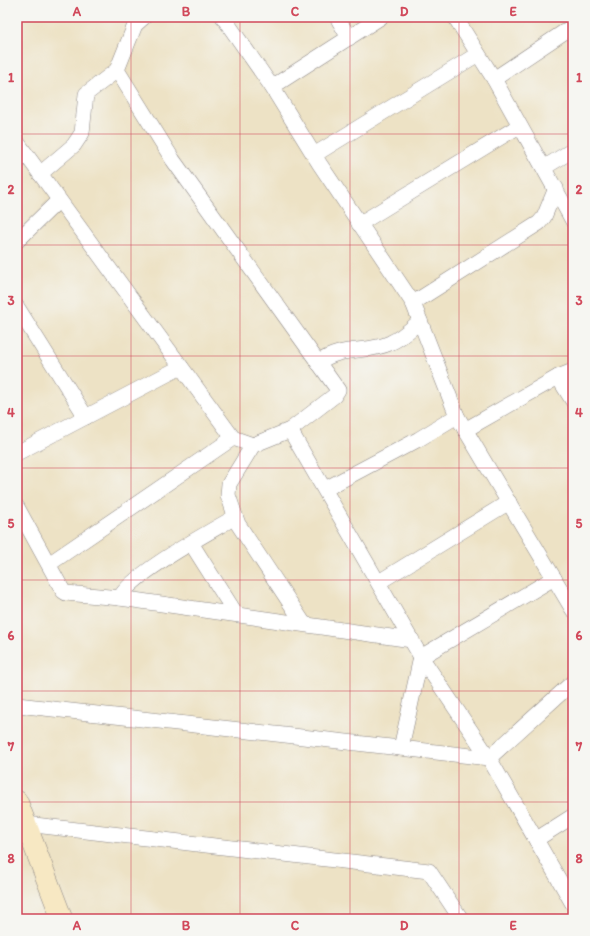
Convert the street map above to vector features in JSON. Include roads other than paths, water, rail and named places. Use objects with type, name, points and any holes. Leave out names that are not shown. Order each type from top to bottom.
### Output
[{"type":"street","points":[[223,17],[272,87],[359,224],[413,303],[457,416],[573,610]]},
{"type":"street","points":[[337,17],[349,38]]},
{"type":"street","points":[[272,87],[381,17]]},
{"type":"street","points":[[455,17],[494,79],[519,126],[545,168],[573,221]]},
{"type":"street","points":[[40,174],[74,145],[82,133],[84,101],[86,94],[117,70],[136,20]]},
{"type":"street","points":[[494,79],[573,26]]},
{"type":"street","points":[[314,155],[478,54]]},
{"type":"street","points":[[117,70],[173,160],[338,390],[337,393],[290,430],[253,445],[229,484],[228,495],[235,517],[304,624]]},
{"type":"street","points":[[359,224],[519,126]]},
{"type":"street","points":[[17,142],[233,438],[253,445]]},
{"type":"street","points":[[545,168],[573,150]]},
{"type":"street","points":[[413,303],[539,223],[544,217],[556,188]]},
{"type":"street","points":[[17,241],[59,200]]},
{"type":"street","points":[[17,307],[86,417]]},
{"type":"street","points":[[318,362],[334,353],[389,344],[403,336],[420,321]]},
{"type":"street","points":[[17,453],[182,367]]},
{"type":"street","points":[[465,430],[558,377],[573,371]]},
{"type":"street","points":[[558,377],[573,401]]},
{"type":"street","points":[[325,489],[419,439],[457,416]]},
{"type":"street","points":[[290,430],[421,657],[489,758],[537,839],[573,904]]},
{"type":"street","points":[[49,564],[233,438]]},
{"type":"street","points":[[379,582],[509,502]]},
{"type":"street","points":[[17,507],[21,527],[49,564],[66,593],[120,598],[412,640]]},
{"type":"street","points":[[120,598],[123,591],[159,563],[235,517]]},
{"type":"street","points":[[191,543],[236,614]]},
{"type":"street","points":[[401,748],[421,657],[554,578]]},
{"type":"street","points":[[17,705],[489,758],[573,682]]},
{"type":"street","points":[[17,801],[62,919]]},
{"type":"street","points":[[537,839],[573,816]]},
{"type":"street","points":[[26,824],[429,871],[461,919]]}]
